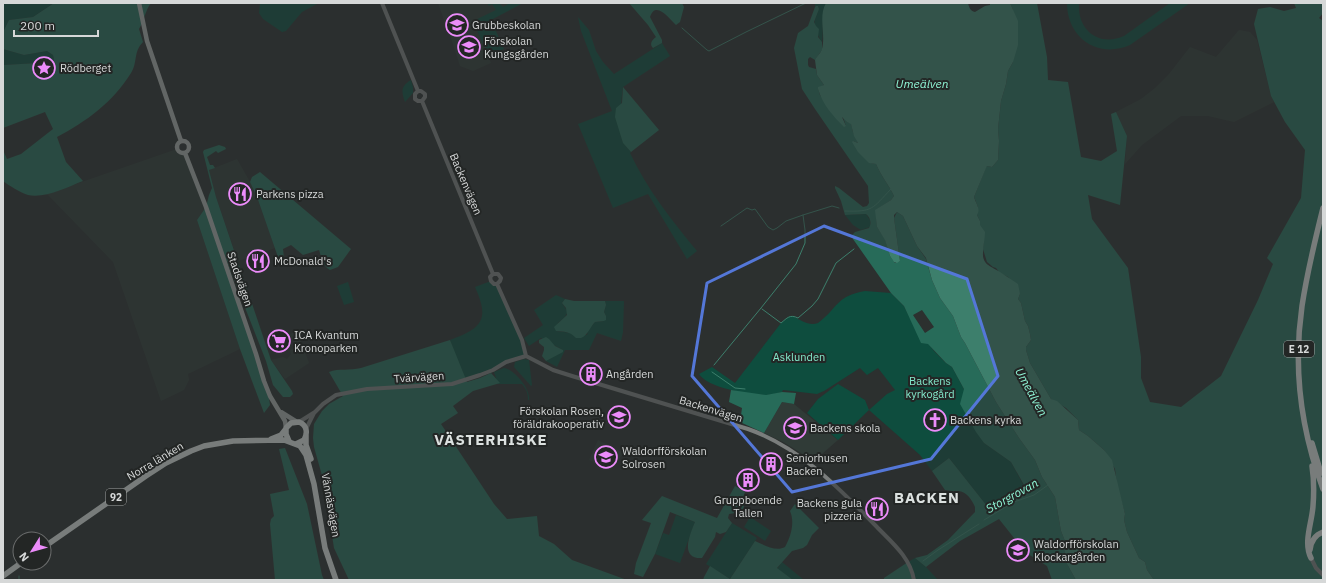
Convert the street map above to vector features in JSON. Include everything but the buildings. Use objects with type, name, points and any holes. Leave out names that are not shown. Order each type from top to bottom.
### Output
[{"type":"highway","name":"E 12","points":[[1323,208],[1302,307],[1298,351],[1301,400],[1310,452],[1323,488]]},
{"type":"highway","name":"E 12","points":[[1323,221],[1309,285],[1301,352],[1302,383],[1306,413],[1312,444],[1323,479]]},
{"type":"highway","points":[[269,440],[281,435],[291,423],[298,422],[302,423],[306,431],[304,440],[296,444]]},
{"type":"highway","points":[[286,429],[286,437],[289,441]]},
{"type":"highway","name":"Vännäsvägen","points":[[306,431],[306,445],[320,494],[327,542],[339,580]]},
{"type":"highway","name":"Norra länken","points":[[52,541],[166,463],[191,451],[204,446],[233,441],[289,441]]},
{"type":"highway","name":"92","points":[[289,441],[296,444]]},
{"type":"highway","name":"Vännäsvägen","points":[[296,444],[303,450],[310,466],[324,544],[336,580]]},
{"type":"highway","points":[[1310,452],[1314,493],[1307,547],[1311,558]]},
{"type":"highway","points":[[1311,558],[1312,541],[1317,535],[1323,532]]},
{"type":"highway","points":[[3,576],[12,570]]},
{"type":"main road","points":[[139,3],[147,41],[181,141]]},
{"type":"main road","points":[[181,141],[186,141],[189,145],[188,150],[185,153],[180,152],[177,149],[178,144],[181,141]]},
{"type":"main road","name":"Stadsvägen","points":[[185,153],[206,207],[254,346],[264,381],[270,396],[285,421],[286,429]]},
{"type":"main road","name":"Stadsvägen","points":[[280,411],[298,422]]},
{"type":"street","name":"Backenvägen","points":[[382,3],[418,91],[421,91],[424,94],[425,98],[422,102]]},
{"type":"street","name":"Backenvägen","points":[[418,91],[415,94],[415,99],[422,102],[494,274]]},
{"type":"street","name":"Backenvägen","points":[[494,274],[490,277],[490,281],[494,284],[498,284]]},
{"type":"street","name":"Backenvägen","points":[[494,274],[498,274],[501,278],[498,284]]},
{"type":"street","name":"Backenvägen","points":[[498,284],[522,340],[526,356],[553,370],[748,429],[774,440],[826,476],[902,553],[911,567],[914,580]]},
{"type":"street","name":"Tvärvägen","points":[[298,422],[336,395],[367,389],[452,384],[480,375],[493,370],[506,362],[526,356]]},
{"type":"street","name":"Tvärvägen","points":[[306,431],[314,412]]},
{"type":"street","points":[[1311,558],[1316,568],[1323,575]]},
{"type":"highlighted area","points":[[824,226],[967,279],[998,376],[931,459],[792,492],[692,376],[707,283]]},
{"type":"shaded area","points":[[54,3],[151,3],[139,29],[143,42],[138,50],[133,69],[124,84],[89,118],[57,137],[66,162],[83,181],[56,192],[34,196],[21,192],[3,181],[3,150],[7,159],[21,154],[53,129],[45,112],[3,128],[3,65],[38,63],[40,65],[38,70],[40,75],[43,76],[52,67],[54,58],[53,55],[47,51],[24,55],[3,49],[3,32],[9,20],[33,17]]},
{"type":"shaded area","name":"Grubbeskolan","points":[[438,3],[512,3],[449,34]]},
{"type":"shaded area","points":[[629,3],[682,3],[684,7],[680,22],[676,25],[663,12],[656,10],[653,12],[650,17],[662,40],[662,43],[653,48],[651,45],[653,39],[656,37]]},
{"type":"shaded area","points":[[1010,3],[1037,3],[1047,57],[1048,80],[1068,82],[1081,157],[1101,161],[1117,151],[1111,114],[1116,112],[1127,136],[1120,205],[1088,195],[1092,219],[1128,268],[1141,357],[1141,378],[1150,402],[1181,407],[1221,376],[1258,300],[1273,264],[1267,258],[1301,198],[1305,150],[1285,122],[1271,96],[1254,24],[1258,9],[1270,7],[1284,11],[1296,8],[1294,3],[1323,3],[1323,13],[1319,18],[1323,21],[1323,580],[1154,580],[1147,570],[1145,562],[1139,558],[1127,532],[1124,520],[1125,514],[1117,485],[1115,469],[1104,450],[1079,430],[1078,420],[1066,408],[1051,399],[1030,363],[1026,347],[1031,340],[1021,303],[1018,299],[1020,294],[1008,277],[1000,273],[996,268],[987,262],[983,249],[984,236],[977,215],[978,207],[974,197],[986,167],[992,167],[998,160],[998,129],[1001,101],[1008,71],[1013,62],[1013,10]]},
{"type":"shaded area","points":[[818,6],[819,9],[814,22],[819,29],[818,37],[822,42],[822,50],[815,60],[810,57],[808,59],[808,65],[809,67],[816,69],[817,75],[824,85],[818,88],[820,95],[846,126],[843,117],[847,122],[851,123],[858,143],[853,141],[871,163],[876,164],[894,196],[891,200],[876,210],[877,227],[885,239],[890,256],[895,263],[900,261],[894,218],[897,212],[903,216],[917,246],[926,259],[932,280],[940,298],[953,316],[961,337],[996,402],[1035,460],[1042,477],[1055,497],[1061,531],[1065,541],[1064,549],[1067,564],[1076,580],[1052,580],[1047,566],[1025,552],[999,519],[960,541],[926,567],[915,558],[927,555],[948,540],[975,512],[974,504],[967,495],[959,491],[945,490],[932,471],[949,458],[987,506],[991,508],[1024,485],[1011,462],[984,443],[976,432],[960,404],[964,389],[952,367],[946,363],[928,344],[921,343],[904,306],[891,293],[853,239],[852,235],[855,232],[869,228],[869,217],[866,214],[845,215],[835,186],[863,207],[867,206],[869,203],[868,186],[802,89],[794,48],[798,33],[808,26],[815,7]],"holes":[[[922,310],[934,327],[925,333],[913,315]]]},
{"type":"shaded area","name":"Förskolan Kungsgården","points":[[474,23],[491,63],[473,71],[460,66],[450,35]]},
{"type":"shaded area","points":[[1239,30],[1250,32],[1257,40],[1271,96],[1274,102],[1234,122],[1208,116],[1181,116],[1142,145],[1125,164],[1127,136],[1116,112],[1141,99],[1155,88],[1169,74],[1190,47],[1216,57]]},
{"type":"shaded area","points":[[623,87],[659,130],[631,152],[623,143],[615,117],[616,108],[622,103]]},
{"type":"shaded area","points":[[219,145],[225,147],[226,149],[218,153],[216,151],[207,157],[210,165],[213,165],[215,168],[209,170],[216,197],[271,360],[293,394],[290,397],[283,397],[273,385],[266,361],[211,221],[269,398],[270,405],[264,413],[240,349],[197,220],[206,207],[212,188],[203,152],[204,150]]},
{"type":"shaded area","points":[[177,149],[180,152],[185,153],[206,207],[197,220],[240,349],[188,374],[189,380],[184,390],[161,401],[113,262],[47,194]]},
{"type":"shaded area","points":[[237,159],[254,189],[275,248],[238,261],[216,197],[209,170]]},
{"type":"shaded area","points":[[260,172],[351,249],[338,267],[330,270],[327,268],[323,262],[319,250],[303,255],[291,245],[283,249],[284,258],[279,260],[257,197],[250,182],[252,177]]},
{"type":"shaded area","points":[[565,299],[574,301],[605,301],[606,305],[604,312],[606,320],[595,322],[581,338],[576,338],[567,332],[556,331],[554,327],[567,315],[566,308],[562,303]]},
{"type":"shaded area","points":[[297,331],[309,363],[285,379],[271,360],[283,357],[287,359],[291,354],[290,350],[295,348],[290,334]]},
{"type":"shaded area","points":[[546,337],[555,346],[563,350],[563,352],[546,361],[542,356],[544,347],[539,343],[539,340]]},
{"type":"shaded area","points":[[450,340],[467,382],[491,373],[500,383],[473,391],[453,406],[458,413],[441,424],[494,504],[507,519],[537,516],[539,536],[554,544],[572,560],[627,580],[349,580],[334,548],[323,479],[313,438],[314,424],[322,411],[329,404],[343,396],[329,372],[361,368]]},
{"type":"shaded area","points":[[731,390],[766,395],[782,392],[796,393],[794,404],[782,402],[764,433],[740,422],[742,408],[729,402]]},
{"type":"shaded area","name":"Backens skola","points":[[782,402],[794,404],[838,440],[814,461],[783,442],[764,433]]},
{"type":"shaded area","name":"Förskolan Rosen, föräldrakooperativ","points":[[616,407],[630,413],[622,426],[609,422]]},
{"type":"shaded area","name":"Waldorfförskolan Solrosen","points":[[598,440],[624,453],[610,470],[589,460]]},
{"type":"shaded area","points":[[285,448],[307,504],[324,580],[275,580],[270,524],[271,519],[274,516],[270,494],[289,490],[279,449]]},
{"type":"shaded area","points":[[735,486],[745,492],[743,498],[744,507],[742,512],[729,514],[728,518],[732,523],[726,532],[720,534],[716,532],[715,537],[702,558],[695,557],[690,554],[688,550],[689,539],[695,522],[670,512],[655,554],[643,577],[634,574],[636,563],[651,523],[642,520],[662,496],[717,518]]},
{"type":"shaded area","points":[[795,504],[819,528],[812,535],[807,545],[803,548],[792,551],[777,568],[793,580],[703,580],[710,566],[730,579],[755,541],[778,549],[785,547],[792,529],[790,511]]},
{"type":"shaded area","points":[[908,562],[914,580],[884,580],[884,578]]},
{"type":"green space","points":[[3,3],[54,3],[33,17],[9,20],[3,32]]},
{"type":"green space","points":[[260,3],[319,3],[302,12],[286,31],[282,32],[263,19],[259,13]]},
{"type":"green space","points":[[487,3],[499,3],[503,7],[510,3],[523,3],[491,20],[504,49],[488,56],[473,21],[496,10],[492,4],[489,6]]},
{"type":"green space","points":[[815,3],[826,3],[822,42],[815,25],[819,7],[815,7]]},
{"type":"green space","points":[[1067,3],[1079,3],[1079,13],[1082,21],[1091,34],[1098,38],[1115,39],[1124,36],[1170,3],[1190,3],[1130,45],[1118,49],[1107,49],[1096,47],[1086,42],[1078,35],[1072,26],[1068,15]]},
{"type":"green space","points":[[578,17],[589,30],[596,51],[603,62],[614,74],[662,43],[670,56],[623,87],[621,131],[623,142],[631,152],[630,153],[652,192],[697,251],[687,259],[648,194],[613,208],[578,124],[612,111],[581,31]]},
{"type":"green space","points":[[3,49],[24,55],[47,51],[53,55],[54,62],[50,70],[43,76],[40,75],[38,70],[40,65],[38,63],[3,65]]},
{"type":"green space","points":[[411,80],[413,93],[405,102],[403,89],[405,84]]},
{"type":"green space","points":[[866,214],[870,220],[870,227],[861,230],[853,225],[845,215]]},
{"type":"green space","points":[[491,281],[496,284],[522,340],[526,356],[506,362],[491,373],[464,380],[450,340],[461,336],[476,327],[482,315],[482,308],[480,298],[475,287]]},
{"type":"green space","points":[[348,282],[354,302],[344,305],[337,286]]},
{"type":"green space","points":[[865,291],[891,293],[904,306],[910,318],[934,351],[952,367],[964,389],[984,443],[1011,462],[1024,486],[991,508],[987,506],[949,458],[932,471],[920,455],[869,410],[887,394],[895,390],[878,368],[867,375],[860,368],[817,394],[783,390],[782,392],[768,395],[740,392],[720,387],[704,379],[699,374],[712,367],[735,383],[781,323],[790,316],[809,323],[818,323],[825,318],[843,299],[855,293]]},
{"type":"green space","points":[[556,295],[565,299],[562,303],[568,312],[558,323],[556,331],[587,335],[588,330],[595,322],[604,321],[606,316],[604,312],[606,305],[605,301],[624,301],[623,332],[621,341],[597,333],[589,350],[565,350],[557,367],[546,361],[563,350],[541,338],[529,346],[524,338],[543,325],[534,310]]},
{"type":"green space","points":[[524,359],[529,360],[531,386],[514,367],[515,362]]},
{"type":"green space","points":[[504,368],[508,369],[517,376],[525,385],[529,400],[526,390],[522,384],[498,384],[494,382],[496,378],[494,372]]},
{"type":"green space","points":[[838,384],[865,400],[869,410],[838,440],[807,413],[818,399]]},
{"type":"green space","points":[[676,515],[695,522],[680,563],[655,554],[663,533],[669,535]]},
{"type":"green space","points":[[750,517],[771,531],[765,541],[744,527]]},
{"type":"green space","points":[[732,523],[757,538],[730,579],[706,564]]},
{"type":"green space","points":[[915,558],[938,580],[914,580],[908,562]]},
{"type":"green space","points":[[782,562],[804,580],[793,580],[777,569]]},
{"type":"water","name":"Umeälven","points":[[826,3],[968,3],[971,10],[975,12],[985,6],[990,5],[990,3],[1010,3],[1018,21],[1018,45],[1013,62],[1008,71],[1001,101],[998,129],[998,160],[992,167],[987,166],[974,197],[978,209],[977,215],[980,225],[985,232],[983,257],[988,265],[1018,284],[1020,294],[1018,299],[1021,303],[1031,340],[1026,347],[1026,350],[1030,363],[1051,399],[1057,401],[1078,420],[1079,430],[1104,450],[1112,460],[1125,514],[1124,520],[1127,532],[1139,558],[1145,562],[1147,570],[1154,580],[1076,580],[1067,564],[1064,549],[1065,541],[1061,531],[1055,497],[1042,477],[1035,460],[996,402],[961,337],[953,316],[940,298],[932,280],[926,258],[917,246],[903,216],[897,212],[894,215],[894,218],[900,261],[897,263],[894,262],[890,256],[885,240],[877,227],[875,210],[891,200],[894,196],[876,164],[869,163],[858,152],[852,142],[858,143],[854,136],[851,124],[842,117],[846,126],[844,127],[840,123],[826,105],[818,89],[818,87],[824,85],[817,75],[815,60],[822,49],[822,20]]},
{"type":"waterway","points":[[682,28],[709,51],[806,3]]},
{"type":"waterway","points":[[845,211],[867,210],[880,201],[891,189]]},
{"type":"waterway","points":[[721,226],[747,208],[752,210],[755,209],[768,227],[773,230],[786,221],[803,215],[832,206],[839,208]]},
{"type":"waterway","points":[[714,365],[796,264],[805,243],[803,215]]},
{"type":"waterway","points":[[762,309],[781,323],[787,318],[798,318],[818,299],[836,263],[854,249]]},
{"type":"waterway","points":[[712,372],[735,388],[745,389]]},
{"type":"waterway","name":"Storgrovan","points":[[984,520],[1014,502],[1034,495],[1048,485]]},
{"type":"waterway","name":"Storgrovan","points":[[923,561],[979,524]]},
{"type":"place","name":"Grubbeskolan","points":[[457,25]]},
{"type":"place","name":"Förskolan Kungsgården","points":[[469,47]]},
{"type":"place","name":"Rödberget","points":[[44,68]]},
{"type":"place","name":"Parkens pizza","points":[[240,194]]},
{"type":"place","name":"McDonald's","points":[[258,261]]},
{"type":"place","name":"ICA Kvantum Kronoparken","points":[[279,341]]},
{"type":"place","name":"Angården","points":[[591,374]]},
{"type":"place","name":"Förskolan Rosen, föräldrakooperativ","points":[[619,417]]},
{"type":"place","name":"Backens kyrka","points":[[935,420]]},
{"type":"place","name":"Backens skola","points":[[795,428]]},
{"type":"place","name":"Waldorfförskolan Solrosen","points":[[606,457]]},
{"type":"place","name":"Seniorhusen Backen","points":[[771,464]]},
{"type":"place","name":"Gruppboende Tallen","points":[[748,480]]},
{"type":"place","name":"Backens gula pizzeria","points":[[877,509]]},
{"type":"place","name":"Waldorfförskolan Klockargården","points":[[1018,550]]},
{"type":"district","name":"VÄSTERHISKE","points":[[491,440]]},
{"type":"district","name":"BACKEN","points":[[927,498]]},
{"type":"park label","name":"Asklunden","points":[[799,357]]},
{"type":"park label","name":"Backens kyrkogård","points":[[930,387]]}]
